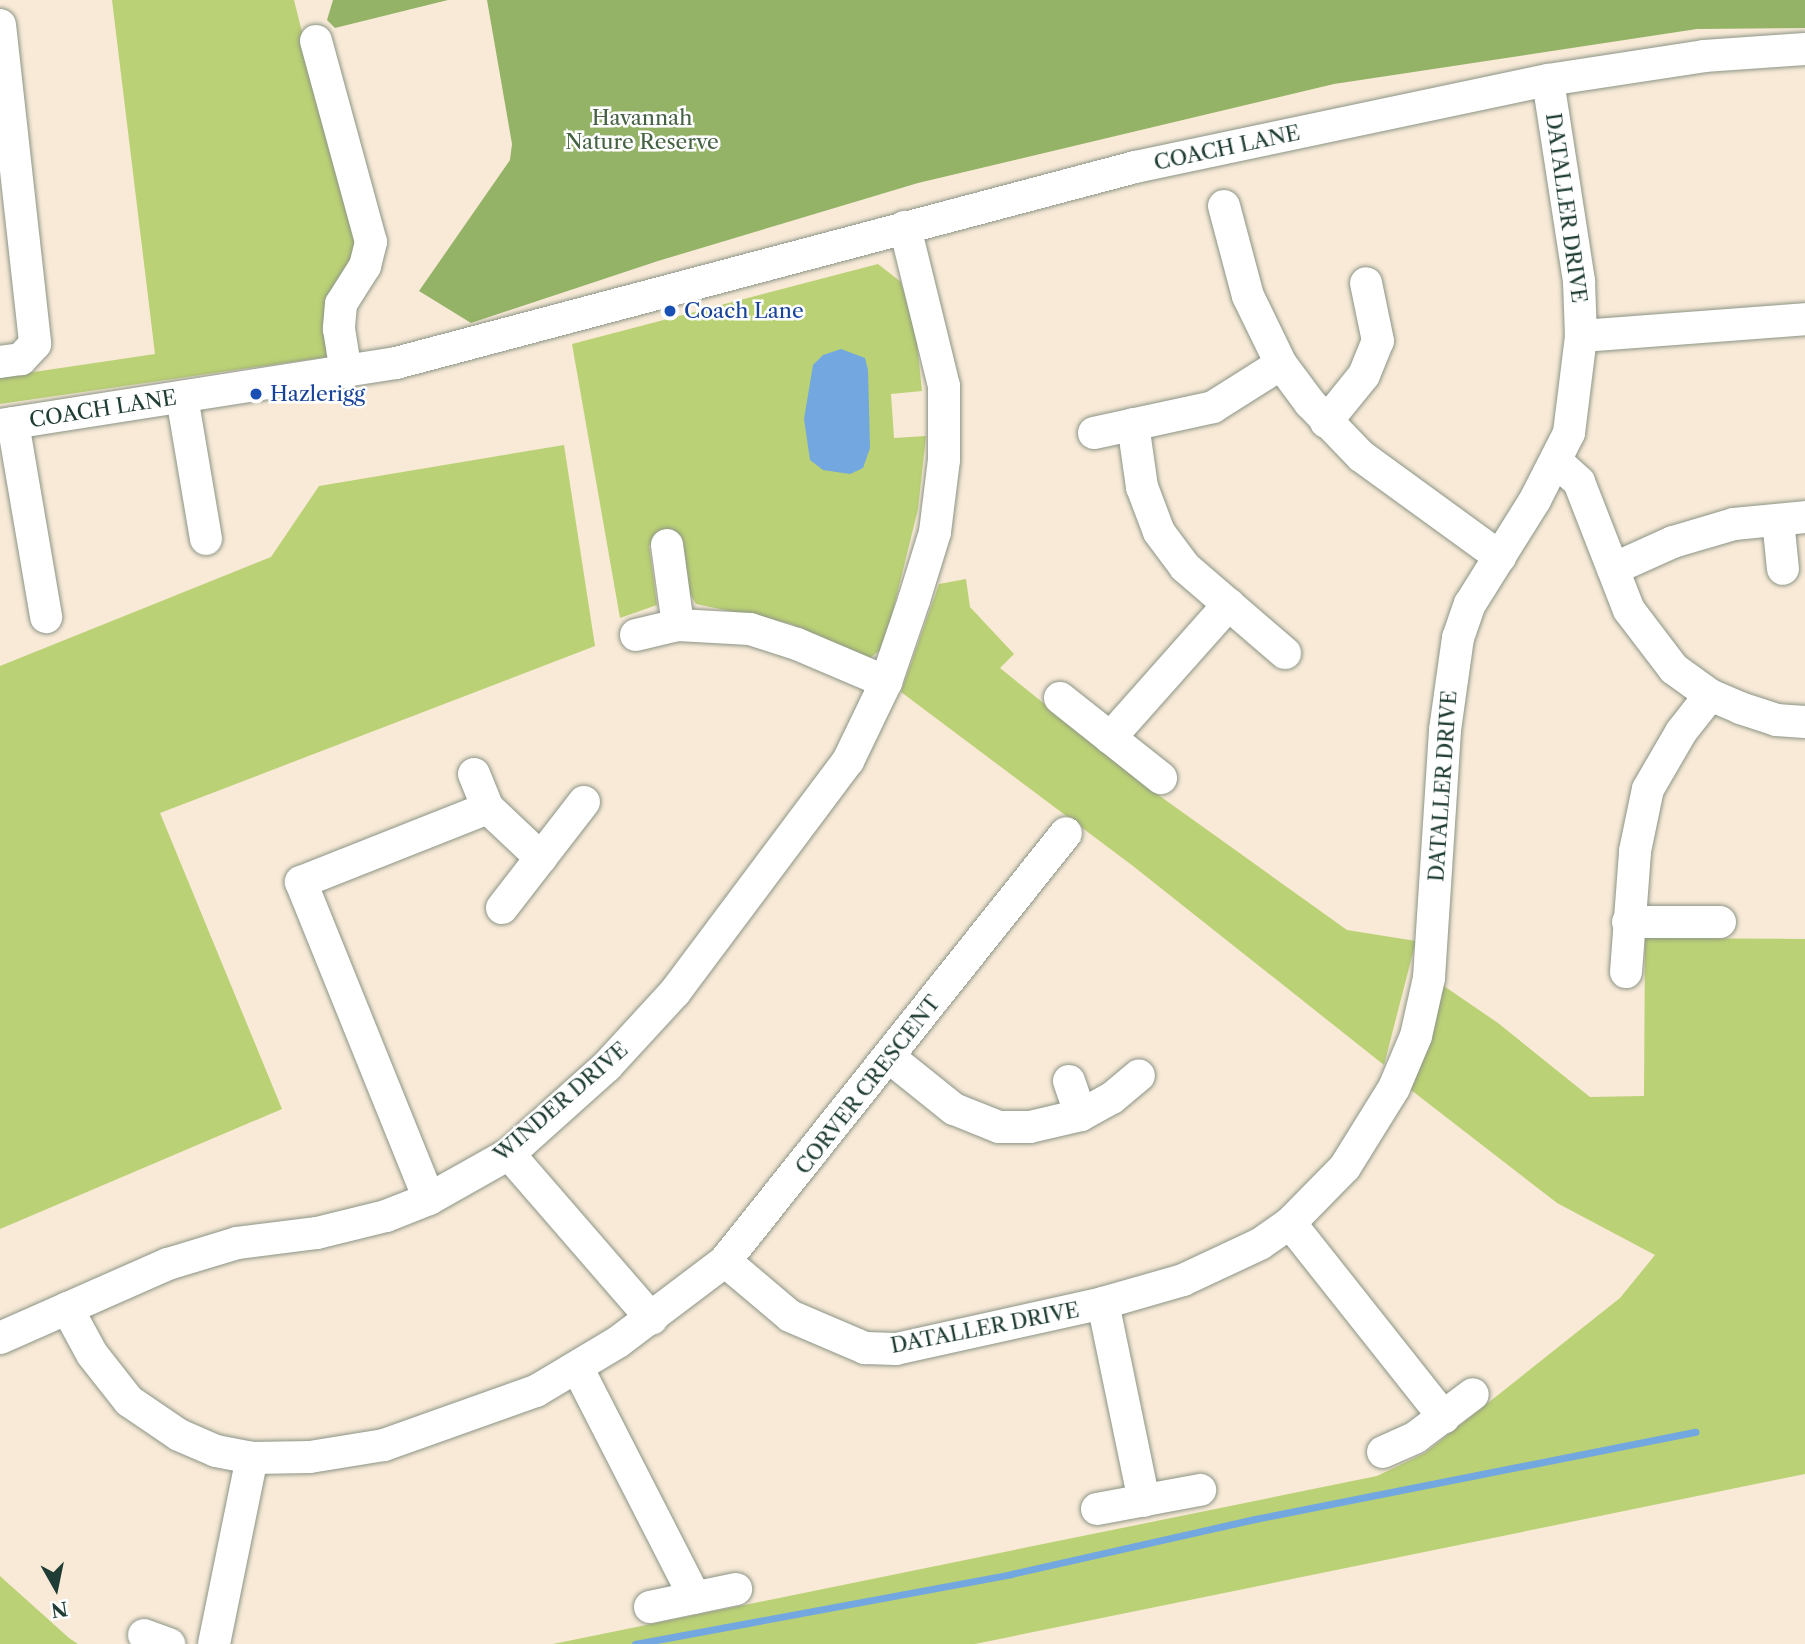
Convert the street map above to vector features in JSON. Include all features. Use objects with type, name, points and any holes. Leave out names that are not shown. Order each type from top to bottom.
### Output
[{"type":"street","points":[[0,25],[8,174],[35,344],[10,360]]},
{"type":"street","points":[[316,41],[371,243],[365,266],[341,304],[339,329],[346,372]]},
{"type":"street","name":"COACH LANE","points":[[6,424],[346,372],[480,344],[1135,167],[1548,80],[1704,56],[1805,49]]},
{"type":"street","name":"DATALLER DRIVE","points":[[725,1261],[790,1316],[865,1348],[922,1344],[1103,1303],[1195,1275],[1260,1244],[1290,1223],[1331,1183],[1364,1138],[1394,1088],[1416,1036],[1429,978],[1445,730],[1458,638],[1470,604],[1557,462],[1569,433],[1581,336],[1579,281],[1548,80]]},
{"type":"street","points":[[1224,205],[1248,296],[1281,365],[1326,422],[1381,472],[1500,557]]},
{"type":"street","name":"WINDER DRIVE","points":[[0,1338],[168,1264],[237,1243],[317,1233],[386,1216],[429,1199],[509,1154],[607,1066],[675,992],[848,761],[886,682],[935,532],[944,460],[944,386],[905,227]]},
{"type":"street","points":[[1326,422],[1364,376],[1378,341],[1366,283]]},
{"type":"street","points":[[1581,336],[1805,319]]},
{"type":"street","points":[[1094,433],[1213,407],[1281,365]]},
{"type":"street","points":[[181,397],[206,538]]},
{"type":"street","points":[[6,424],[46,617]]},
{"type":"street","points":[[1133,424],[1142,487],[1159,532],[1185,567],[1285,653]]},
{"type":"street","points":[[1557,462],[1579,482],[1629,610],[1674,669],[1710,695],[1776,720],[1805,722]]},
{"type":"street","points":[[1613,569],[1698,535],[1734,524],[1792,518],[1783,569]]},
{"type":"street","points":[[667,545],[678,625]]},
{"type":"street","points":[[1110,738],[1229,604]]},
{"type":"street","points":[[636,635],[678,625],[750,629],[797,644],[886,682]]},
{"type":"street","points":[[1626,972],[1628,922],[1648,789],[1681,732],[1710,695]]},
{"type":"street","points":[[1060,698],[1161,778]]},
{"type":"street","points":[[474,774],[488,808],[541,858]]},
{"type":"street","points":[[502,908],[584,802]]},
{"type":"street","points":[[429,1199],[301,881],[488,808]]},
{"type":"street","name":"CORVER CRESCENT","points":[[67,1308],[92,1354],[129,1401],[178,1435],[216,1451],[252,1458],[310,1457],[384,1445],[536,1391],[578,1369],[652,1319],[725,1261],[1066,833]]},
{"type":"street","points":[[1628,922],[1720,922]]},
{"type":"street","points":[[890,1057],[954,1109],[985,1124],[1030,1127],[1081,1115],[1112,1098],[1139,1075]]},
{"type":"street","points":[[1069,1081],[1081,1115]]},
{"type":"street","points":[[509,1154],[652,1319]]},
{"type":"street","points":[[1290,1223],[1444,1417]]},
{"type":"street","name":"DATALLER DRIVE","points":[[1103,1303],[1144,1501]]},
{"type":"street","points":[[578,1369],[695,1598]]},
{"type":"street","points":[[1383,1452],[1444,1417],[1473,1394]]},
{"type":"street","points":[[214,1644],[252,1458]]},
{"type":"street","points":[[1097,1509],[1200,1490]]},
{"type":"street","points":[[650,1607],[736,1589]]},
{"type":"green space","points":[[112,0],[294,0],[357,251],[326,327],[326,357],[0,404],[0,377],[155,354]]},
{"type":"green space","points":[[333,0],[448,0],[335,28],[327,20]]},
{"type":"green space","name":"Havannah Nature Reserve","points":[[487,0],[1805,0],[1805,28],[1697,29],[1334,84],[918,183],[658,261],[471,323],[419,291],[510,160],[512,144]]},
{"type":"green space","points":[[878,264],[901,282],[916,334],[922,391],[891,394],[894,438],[926,436],[918,509],[884,647],[869,659],[791,624],[696,604],[690,594],[683,541],[649,545],[657,605],[620,618],[572,344]]},
{"type":"green space","points":[[564,445],[595,646],[160,813],[282,1109],[0,1229],[0,666],[271,557],[319,486]]},
{"type":"green space","points":[[966,579],[970,607],[1014,654],[1000,668],[1150,789],[1347,930],[1416,941],[1384,1065],[1133,866],[901,692],[939,584]]},
{"type":"green space","points":[[1645,938],[1805,939],[1805,1474],[975,1644],[553,1644],[1377,1476],[1425,1453],[1620,1298],[1655,1255],[1557,1203],[1411,1090],[1432,1031],[1438,982],[1498,1023],[1590,1097],[1644,1096]]},
{"type":"green space","points":[[0,1576],[69,1638],[78,1644],[0,1644]]},
{"type":"water","points":[[841,349],[865,358],[868,370],[870,448],[863,468],[850,474],[823,470],[810,460],[804,419],[813,365],[823,355]]},
{"type":"waterway","points":[[635,1644],[1011,1574],[1255,1519],[1696,1432]]},
{"type":"place","name":"Coach Lane","points":[[670,311]]},
{"type":"place","name":"Hazlerigg","points":[[256,394]]}]
